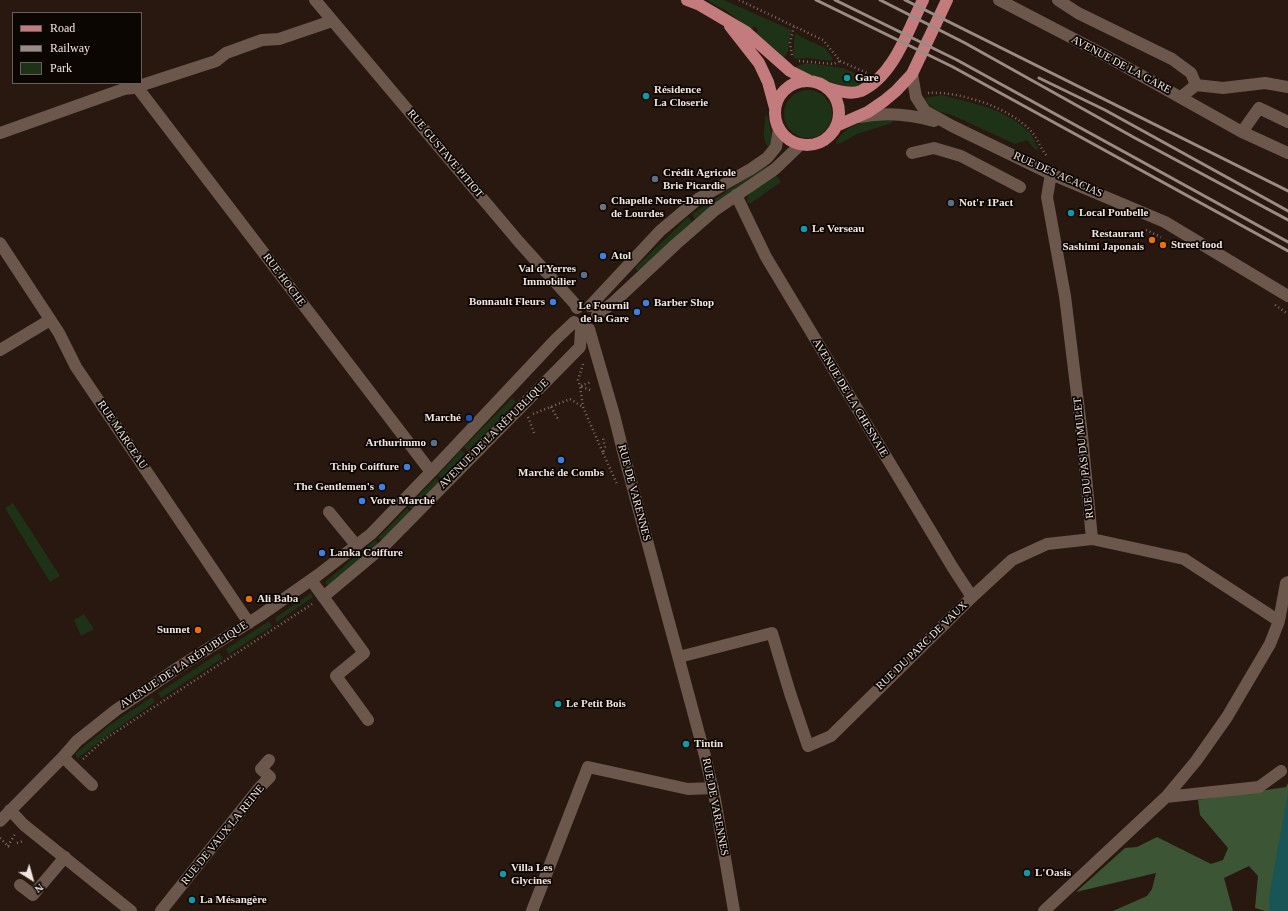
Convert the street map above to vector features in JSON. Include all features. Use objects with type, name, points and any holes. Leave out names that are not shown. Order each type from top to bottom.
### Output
[{"type":"main road","points":[[687,0],[700,5],[746,32],[790,71],[841,93],[860,92],[876,82],[885,72],[895,59],[923,0]]},
{"type":"main road","points":[[836,126],[868,112],[896,92],[912,74],[947,0]]},
{"type":"main road","points":[[727,22],[758,62],[768,82],[775,108],[775,118],[784,136],[801,144],[812,145],[822,142],[830,135],[836,126],[839,116],[835,96],[828,88]]},
{"type":"main road","points":[[775,108],[778,99],[786,88],[808,80]]},
{"type":"street","name":"RUE GUSTAVE PITIOT","points":[[315,0],[577,308]]},
{"type":"street","name":"AVENUE DE LA GARE","points":[[999,0],[1181,97],[1242,132],[1288,153]]},
{"type":"street","points":[[1058,0],[1078,13],[1172,59],[1191,73],[1196,85]]},
{"type":"street","points":[[0,133],[124,89],[136,87],[216,61],[226,53],[262,40],[279,39],[332,21]]},
{"type":"street","name":"RUE DES ACACIAS","points":[[912,74],[916,97],[925,111],[952,126],[1051,174],[1166,222],[1288,296]]},
{"type":"street","points":[[1181,97],[1196,85],[1223,88],[1265,83],[1288,87]]},
{"type":"street","name":"RUE HOCHE","points":[[136,87],[431,472]]},
{"type":"street","points":[[1242,132],[1259,108],[1288,122]]},
{"type":"street","name":"RUE DES ACACIAS","points":[[850,119],[870,115],[898,114],[921,117],[952,126]]},
{"type":"street","points":[[594,311],[583,305],[577,308],[573,315],[581,327],[596,323],[594,311],[660,231],[698,199],[751,169],[767,158],[776,147],[779,128]]},
{"type":"street","points":[[594,311],[614,302],[715,210],[775,169],[801,144]]},
{"type":"street","points":[[912,153],[934,148],[961,156],[1020,187]]},
{"type":"street","name":"RUE DU PAS DU MULET","points":[[1051,174],[1047,197],[1065,296],[1082,435],[1092,539]]},
{"type":"street","name":"AVENUE DE LA CHESNAIE","points":[[736,196],[766,257],[972,597]]},
{"type":"street","name":"RUE MARCEAU","points":[[0,243],[59,333],[76,367],[249,623]]},
{"type":"street","points":[[0,350],[50,320]]},
{"type":"street","name":"AVENUE DE LA RÉPUBLIQUE","points":[[0,821],[77,741],[116,710],[179,667],[249,623],[311,580],[371,534],[556,339],[581,327],[580,347],[384,546],[323,597]]},
{"type":"street","name":"RUE DE VARENNES","points":[[581,327],[592,334],[597,358],[614,415],[679,657],[713,788],[734,911]]},
{"type":"street","points":[[329,512],[356,545]]},
{"type":"street","points":[[1092,539],[1184,559],[1278,621]]},
{"type":"street","name":"RUE DU PARC DE VAUX","points":[[679,657],[772,633],[808,746],[831,736],[972,597],[1012,560],[1047,544],[1092,539]]},
{"type":"street","points":[[311,580],[364,654],[336,676],[368,720]]},
{"type":"street","points":[[1044,911],[1166,797],[1196,761],[1227,716],[1270,644],[1278,621],[1287,582]]},
{"type":"street","points":[[63,757],[92,785]]},
{"type":"street","name":"RUE DE VAUX LA REINE","points":[[161,911],[270,777],[261,769],[269,760]]},
{"type":"street","points":[[532,911],[588,767],[688,789],[713,788]]},
{"type":"street","points":[[1166,797],[1259,787],[1281,771]]},
{"type":"street","points":[[10,810],[24,824],[65,858],[107,886],[127,909]]},
{"type":"street","points":[[20,885],[33,895],[65,858]]},
{"type":"path","points":[[739,0],[823,40],[840,61],[867,73],[878,70],[885,72]]},
{"type":"path","points":[[792,60],[790,44],[794,26]]},
{"type":"path","points":[[916,97],[928,93],[942,92],[989,104],[1017,118],[1032,132],[1040,149],[1048,158]]},
{"type":"path","points":[[1140,227],[1162,237]]},
{"type":"path","points":[[1268,301],[1288,314]]},
{"type":"path","points":[[597,358],[583,365],[578,380],[583,407],[611,472]]},
{"type":"path","points":[[580,386],[588,382]]},
{"type":"path","points":[[580,386],[590,390]]},
{"type":"path","points":[[534,433],[527,417],[570,399],[583,407]]},
{"type":"path","points":[[551,407],[558,421]]},
{"type":"path","points":[[603,438],[605,447],[603,453]]},
{"type":"path","points":[[74,767],[105,739],[323,597]]},
{"type":"path","points":[[0,838],[8,846],[16,830]]},
{"type":"green space","points":[[707,0],[724,0],[791,30],[788,51],[784,58],[756,33],[758,30],[754,26],[752,30],[728,12]]},
{"type":"green space","points":[[795,33],[825,48],[833,59],[830,61],[808,58],[795,59],[793,56]]},
{"type":"green space","points":[[806,63],[843,68],[857,74],[873,78],[855,89],[831,83],[816,76],[807,75],[795,67]]},
{"type":"green space","points":[[803,90],[813,90],[825,97],[832,109],[832,119],[825,131],[813,138],[803,138],[795,134],[788,127],[784,119],[784,109],[788,101],[795,94]]},
{"type":"green space","points":[[941,95],[976,104],[1009,117],[1029,132],[1038,149],[1036,150],[1027,140],[1015,144],[952,115],[940,112],[928,104],[925,98]]},
{"type":"green space","points":[[767,115],[771,136],[769,148],[766,144],[764,136],[765,116]]},
{"type":"green space","points":[[893,119],[892,123],[857,134],[841,143],[836,144],[840,136],[851,127],[865,122]]},
{"type":"green space","points":[[765,166],[770,167],[768,171],[695,219],[692,214]]},
{"type":"green space","points":[[775,174],[781,182],[751,203],[747,203],[753,190]]},
{"type":"green space","points":[[688,217],[692,222],[639,272],[635,268]]},
{"type":"green space","points":[[512,398],[516,402],[468,451],[464,447]]},
{"type":"green space","points":[[461,450],[465,454],[442,479],[438,475]]},
{"type":"green space","points":[[436,478],[440,482],[412,510],[408,506]]},
{"type":"green space","points":[[13,503],[60,576],[50,582],[5,508]]},
{"type":"green space","points":[[407,508],[410,512],[382,541],[378,538]]},
{"type":"green space","points":[[375,540],[379,544],[329,587],[325,582]]},
{"type":"green space","points":[[311,593],[313,597],[277,622],[275,618]]},
{"type":"green space","points":[[84,614],[94,629],[81,636],[74,620]]},
{"type":"green space","points":[[269,621],[272,626],[229,654],[226,649]]},
{"type":"green space","points":[[219,653],[223,658],[161,698],[158,693]]},
{"type":"green space","points":[[152,697],[155,702],[78,758],[76,757],[76,753],[111,724]]},
{"type":"green space","points":[[1288,783],[1288,873],[1286,911],[1265,911],[1255,908],[1258,876],[1249,866],[1224,878],[1233,911],[1113,911],[1147,896],[1152,889],[1156,873],[1076,892],[1125,848],[1137,847],[1157,837],[1211,864],[1223,860],[1228,848],[1200,815],[1198,800],[1286,787]]},
{"type":"water","points":[[1288,793],[1288,911],[1270,911],[1269,897]]},
{"type":"railway","points":[[816,0],[953,67],[1288,251]]},
{"type":"railway","points":[[835,0],[957,60],[1288,242]]},
{"type":"railway","points":[[880,0],[965,43],[1135,138],[1288,220]]},
{"type":"railway","points":[[905,0],[1288,191]]},
{"type":"railway","points":[[1039,78],[1105,110],[1288,211]]},
{"type":"place","name":"Gare","points":[[847,78]]},
{"type":"place","name":"Résidence La Closerie","points":[[646,96]]},
{"type":"place","name":"Crédit Agricole Brie Picardie","points":[[655,179]]},
{"type":"place","name":"Not'r 1Pact","points":[[951,203]]},
{"type":"place","name":"Chapelle Notre-Dame de Lourdes","points":[[603,207]]},
{"type":"place","name":"Local Poubelle","points":[[1071,213]]},
{"type":"place","name":"Le Verseau","points":[[804,229]]},
{"type":"place","name":"Restaurant Sashimi Japonais","points":[[1152,240]]},
{"type":"place","name":"Street food","points":[[1163,245]]},
{"type":"place","name":"Atol","points":[[603,256]]},
{"type":"place","name":"Val d'Yerres Immobilier","points":[[584,275]]},
{"type":"place","name":"Bonnault Fleurs","points":[[553,302]]},
{"type":"place","name":"Barber Shop","points":[[646,303]]},
{"type":"place","name":"Le Fournil de la Gare","points":[[637,312]]},
{"type":"place","name":"Marché","points":[[469,418]]},
{"type":"place","name":"Arthurimmo","points":[[434,443]]},
{"type":"place","name":"Marché de Combs","points":[[561,460]]},
{"type":"place","name":"Tchip Coiffure","points":[[407,467]]},
{"type":"place","name":"The Gentlemen's","points":[[382,487]]},
{"type":"place","name":"Votre Marché","points":[[362,501]]},
{"type":"place","name":"Lanka Coiffure","points":[[322,553]]},
{"type":"place","name":"Ali Baba","points":[[249,599]]},
{"type":"place","name":"Sunnet","points":[[198,630]]},
{"type":"place","name":"Le Petit Bois","points":[[558,704]]},
{"type":"place","name":"Tintin","points":[[686,744]]},
{"type":"place","name":"L'Oasis","points":[[1027,873]]},
{"type":"place","name":"Villa Les Glycines","points":[[503,874]]},
{"type":"place","name":"La Mésangère","points":[[192,900]]}]
